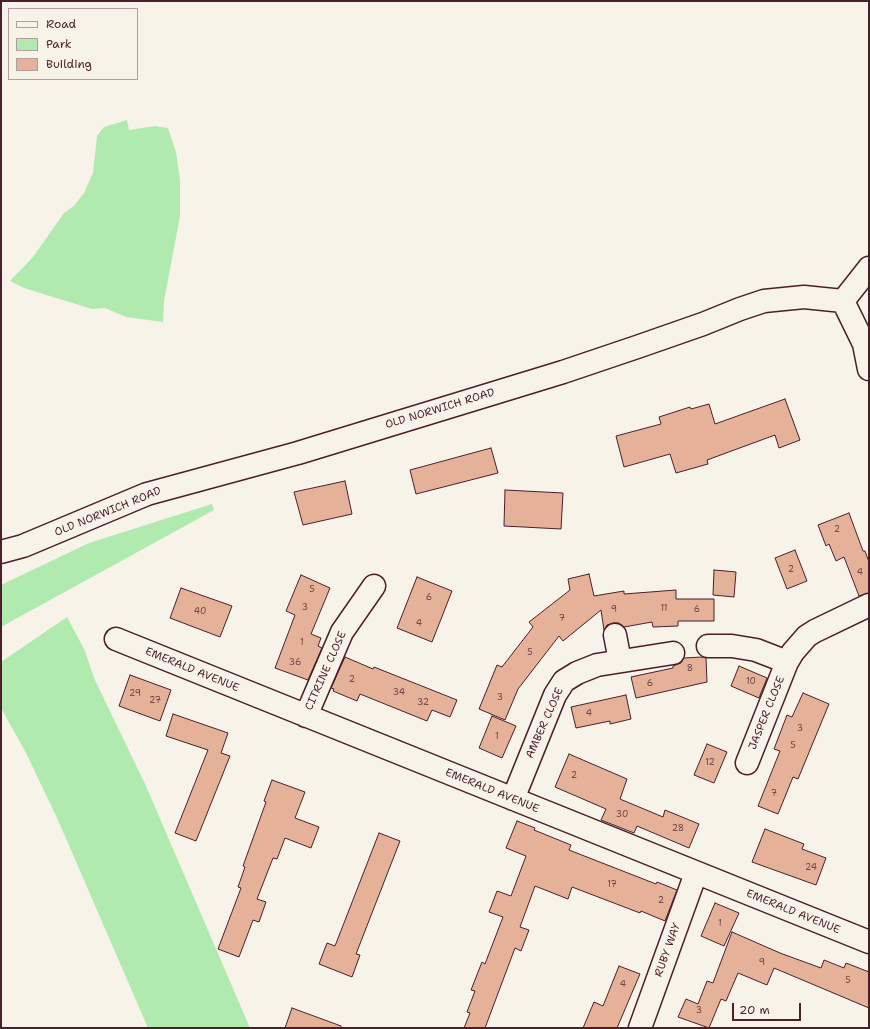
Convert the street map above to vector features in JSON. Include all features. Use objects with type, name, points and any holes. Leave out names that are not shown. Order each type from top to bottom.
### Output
[{"type":"street","points":[[869,268],[843,301],[864,344],[869,369]]},
{"type":"street","name":"OLD NORWICH ROAD","points":[[1,552],[23,546],[147,494],[298,453],[563,372],[703,324],[764,301],[804,297],[843,301]]},
{"type":"street","name":"CITRINE CLOSE","points":[[306,716],[342,632],[374,586]]},
{"type":"street","name":"JASPER CLOSE","points":[[747,763],[787,662],[793,652],[807,636],[869,605]]},
{"type":"street","points":[[614,635],[620,661]]},
{"type":"street","name":"EMERALD AVENUE","points":[[116,639],[869,942]]},
{"type":"street","name":"JASPER CLOSE","points":[[708,646],[732,646],[756,650],[787,662]]},
{"type":"street","name":"AMBER CLOSE","points":[[513,799],[555,695],[564,681],[577,673],[597,665],[673,653]]},
{"type":"street","name":"RUBY WAY","points":[[640,1028],[696,873]]},
{"type":"green space","points":[[127,120],[129,130],[155,126],[168,128],[176,152],[180,180],[180,216],[164,301],[163,322],[126,317],[105,308],[92,309],[24,288],[10,281],[33,257],[64,213],[74,206],[84,193],[93,173],[97,136],[104,127]]},
{"type":"green space","points":[[212,504],[214,510],[1,627],[1,585],[89,543]]},
{"type":"green space","points":[[67,617],[85,651],[94,678],[146,786],[250,1028],[148,1028],[58,820],[25,751],[1,708],[1,662]]},
{"type":"building","points":[[785,399],[800,440],[779,448],[775,435],[707,460],[708,464],[676,473],[670,454],[624,467],[616,436],[661,424],[659,417],[690,407],[691,409],[709,404],[715,424]]},
{"type":"building","points":[[491,448],[498,473],[416,494],[410,470]]},
{"type":"building","points":[[345,481],[352,514],[303,525],[294,492]]},
{"type":"building","points":[[505,490],[563,493],[561,529],[504,526]]},
{"type":"building","points":[[849,513],[863,551],[865,551],[869,562],[869,593],[859,596],[844,557],[836,561],[829,544],[826,546],[818,525]]},
{"type":"building","points":[[795,550],[807,581],[787,589],[775,558]]},
{"type":"building","points":[[714,570],[736,572],[734,597],[713,595]]},
{"type":"building","points":[[589,574],[594,596],[624,591],[624,594],[676,590],[676,599],[714,599],[714,621],[678,621],[678,626],[653,627],[652,622],[624,627],[619,623],[613,623],[607,625],[604,630],[601,610],[563,641],[559,636],[518,689],[505,720],[479,709],[497,665],[502,667],[533,627],[529,622],[570,590],[568,579]]},
{"type":"building","points":[[301,575],[330,588],[311,634],[321,638],[318,646],[322,648],[308,680],[275,668],[295,615],[286,611]]},
{"type":"building","points":[[417,577],[452,591],[432,642],[397,628]]},
{"type":"building","points":[[181,588],[232,606],[220,637],[170,618]]},
{"type":"building","points":[[345,657],[457,700],[450,717],[432,710],[427,721],[360,694],[357,701],[333,691],[334,689],[331,688]]},
{"type":"building","points":[[684,658],[706,658],[707,682],[636,698],[631,677],[673,668],[673,666],[681,663]]},
{"type":"building","points":[[739,666],[767,678],[759,698],[731,686]]},
{"type":"building","points":[[130,675],[171,690],[160,721],[119,706]]},
{"type":"building","points":[[803,693],[829,704],[798,779],[793,777],[778,814],[758,806],[780,751],[774,749],[787,715],[792,717]]},
{"type":"building","points":[[626,695],[631,719],[610,724],[610,721],[576,728],[571,707]]},
{"type":"building","points":[[173,714],[228,733],[221,753],[230,756],[196,841],[175,833],[208,750],[166,736]]},
{"type":"building","points":[[492,716],[516,726],[502,758],[479,748]]},
{"type":"building","points":[[707,744],[727,752],[714,783],[694,775]]},
{"type":"building","points":[[569,754],[627,779],[620,799],[663,817],[665,810],[699,824],[689,848],[637,826],[634,833],[601,820],[606,809],[555,787]]},
{"type":"building","points":[[272,780],[305,792],[295,818],[319,827],[311,848],[285,838],[277,859],[273,858],[257,899],[266,902],[259,922],[253,920],[239,957],[218,949],[241,888],[238,887],[245,867],[243,866],[266,802],[264,801]]},
{"type":"building","points":[[517,821],[535,828],[534,830],[571,845],[569,850],[656,884],[657,882],[677,890],[665,921],[572,887],[568,899],[535,886],[520,927],[529,930],[521,951],[515,948],[485,1028],[464,1028],[470,1013],[467,1012],[475,991],[471,990],[482,962],[485,964],[503,917],[489,912],[497,891],[511,896],[526,856],[506,848]]},
{"type":"building","points":[[765,829],[804,844],[802,849],[826,858],[816,885],[752,862]]},
{"type":"building","points":[[379,833],[400,841],[356,954],[360,955],[352,977],[319,964],[327,943],[335,946]]},
{"type":"building","points":[[715,903],[739,913],[724,946],[701,936]]},
{"type":"building","points":[[732,932],[780,953],[821,968],[824,960],[844,968],[846,963],[869,972],[869,1008],[774,968],[767,985],[738,973],[726,1001],[721,999],[709,1028],[678,1017],[686,999],[698,1004],[707,981],[713,983]]},
{"type":"building","points":[[619,966],[640,974],[617,1028],[583,1028],[594,1002],[603,1006]]},
{"type":"building","points":[[292,1008],[341,1026],[341,1028],[285,1028]]}]
